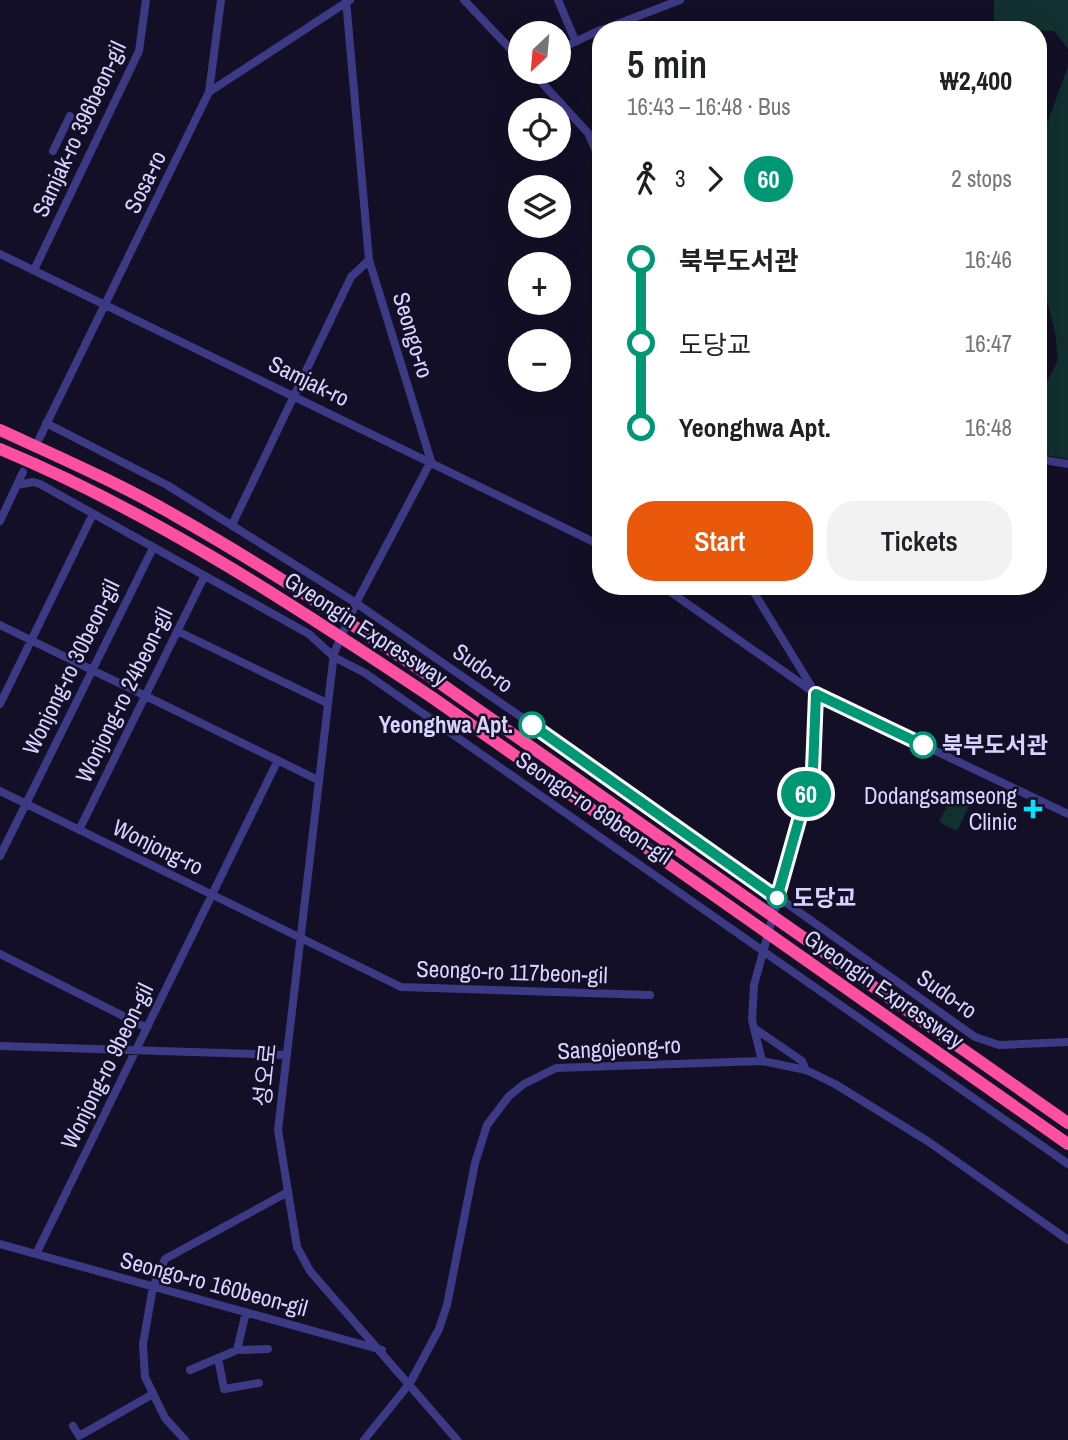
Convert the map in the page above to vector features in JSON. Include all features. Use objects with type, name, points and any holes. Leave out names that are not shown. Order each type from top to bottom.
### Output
[{"type":"highway","name":"Gyeongin Expressway","points":[[0,430],[113,482],[180,518],[334,611],[1068,1123]]},
{"type":"highway","name":"Gyeongin Expressway","points":[[0,449],[41,466],[167,531],[348,641],[445,706],[1068,1144]]},
{"type":"street","name":"Samjak-ro 396beon-gil","points":[[34,271],[139,51],[146,0]]},
{"type":"street","points":[[209,92],[221,0]]},
{"type":"street","points":[[464,0],[508,46]]},
{"type":"street","points":[[558,0],[576,40]]},
{"type":"street","points":[[625,21],[680,0]]},
{"type":"street","points":[[209,92],[348,1]]},
{"type":"street","name":"Seongo-ro","points":[[348,1],[369,260],[431,461]]},
{"type":"street","points":[[571,43],[592,34]]},
{"type":"street","points":[[542,84],[589,133],[592,140]]},
{"type":"street","name":"Sosa-ro","points":[[39,439],[209,92]]},
{"type":"street","points":[[53,151],[71,116]]},
{"type":"street","name":"Samjak-ro","points":[[0,254],[592,541]]},
{"type":"street","points":[[232,525],[351,277],[369,260]]},
{"type":"street","name":"Sudo-ro","points":[[46,423],[167,485],[356,603],[650,806],[975,1037],[999,1045],[1068,1042]]},
{"type":"street","points":[[1047,460],[1068,464]]},
{"type":"street","points":[[334,657],[356,603],[431,461]]},
{"type":"street","points":[[0,521],[23,472]]},
{"type":"street","name":"Seongo-ro 89beon-gil","points":[[17,485],[33,481],[40,484],[309,634],[334,657],[365,673],[761,947],[1068,1164]]},
{"type":"street","points":[[0,704],[93,514]]},
{"type":"street","name":"Wonjong-ro 30beon-gil","points":[[0,856],[153,548]]},
{"type":"street","name":"Wonjong-ro 24beon-gil","points":[[79,830],[204,577]]},
{"type":"street","points":[[675,595],[816,694],[1068,814]]},
{"type":"street","points":[[756,595],[816,694],[813,770],[754,985],[754,1028],[761,1062]]},
{"type":"street","points":[[0,625],[318,779]]},
{"type":"street","points":[[177,631],[327,703]]},
{"type":"street","name":"성오로","points":[[334,657],[278,1130],[297,1247],[310,1271],[382,1350],[457,1440]]},
{"type":"street","name":"Wonjong-ro 9beon-gil","points":[[36,1254],[278,760]]},
{"type":"street","name":"Wonjong-ro","points":[[0,791],[299,938]]},
{"type":"street","name":"Seongo-ro 117beon-gil","points":[[299,938],[401,987],[650,995]]},
{"type":"street","points":[[0,954],[147,1028]]},
{"type":"street","points":[[754,1028],[802,1061],[806,1070]]},
{"type":"street","points":[[0,1046],[287,1055]]},
{"type":"street","name":"Sangojeong-ro","points":[[364,1440],[410,1383],[424,1360],[447,1305],[480,1143],[487,1125],[509,1096],[524,1084],[556,1069],[761,1062],[806,1070],[835,1084],[929,1142],[1068,1240]]},
{"type":"street","points":[[185,1440],[165,1418],[145,1377],[143,1344],[153,1287],[165,1259],[288,1192]]},
{"type":"street","name":"Seongo-ro 160beon-gil","points":[[0,1244],[382,1350]]},
{"type":"street","points":[[237,1350],[246,1312]]},
{"type":"street","points":[[190,1370],[237,1350],[268,1349]]},
{"type":"street","points":[[218,1358],[224,1389],[259,1383]]},
{"type":"street","points":[[73,1426],[79,1436],[153,1394]]},
{"type":"green space","points":[[994,0],[1068,0],[1068,49],[1054,31],[1047,31],[1047,21],[994,21]]},
{"type":"green space","points":[[1068,66],[1068,459],[1047,456],[1047,381],[1058,360],[1055,332],[1047,300],[1048,121]]},
{"type":"green space","points":[[959,793],[965,795],[970,804],[957,831],[939,822],[952,797]]},
{"type":"bus line","name":"60","points":[[532,725],[777,898],[813,770],[816,694],[923,745]]},
{"type":"place","name":"Yeonghwa Apt.","points":[[532,725]]},
{"type":"place","name":"북부도서관","points":[[923,745]]},
{"type":"place","name":"Dodangsamseong Clinic","points":[[1033,809]]},
{"type":"place","name":"도당교","points":[[777,898]]}]
